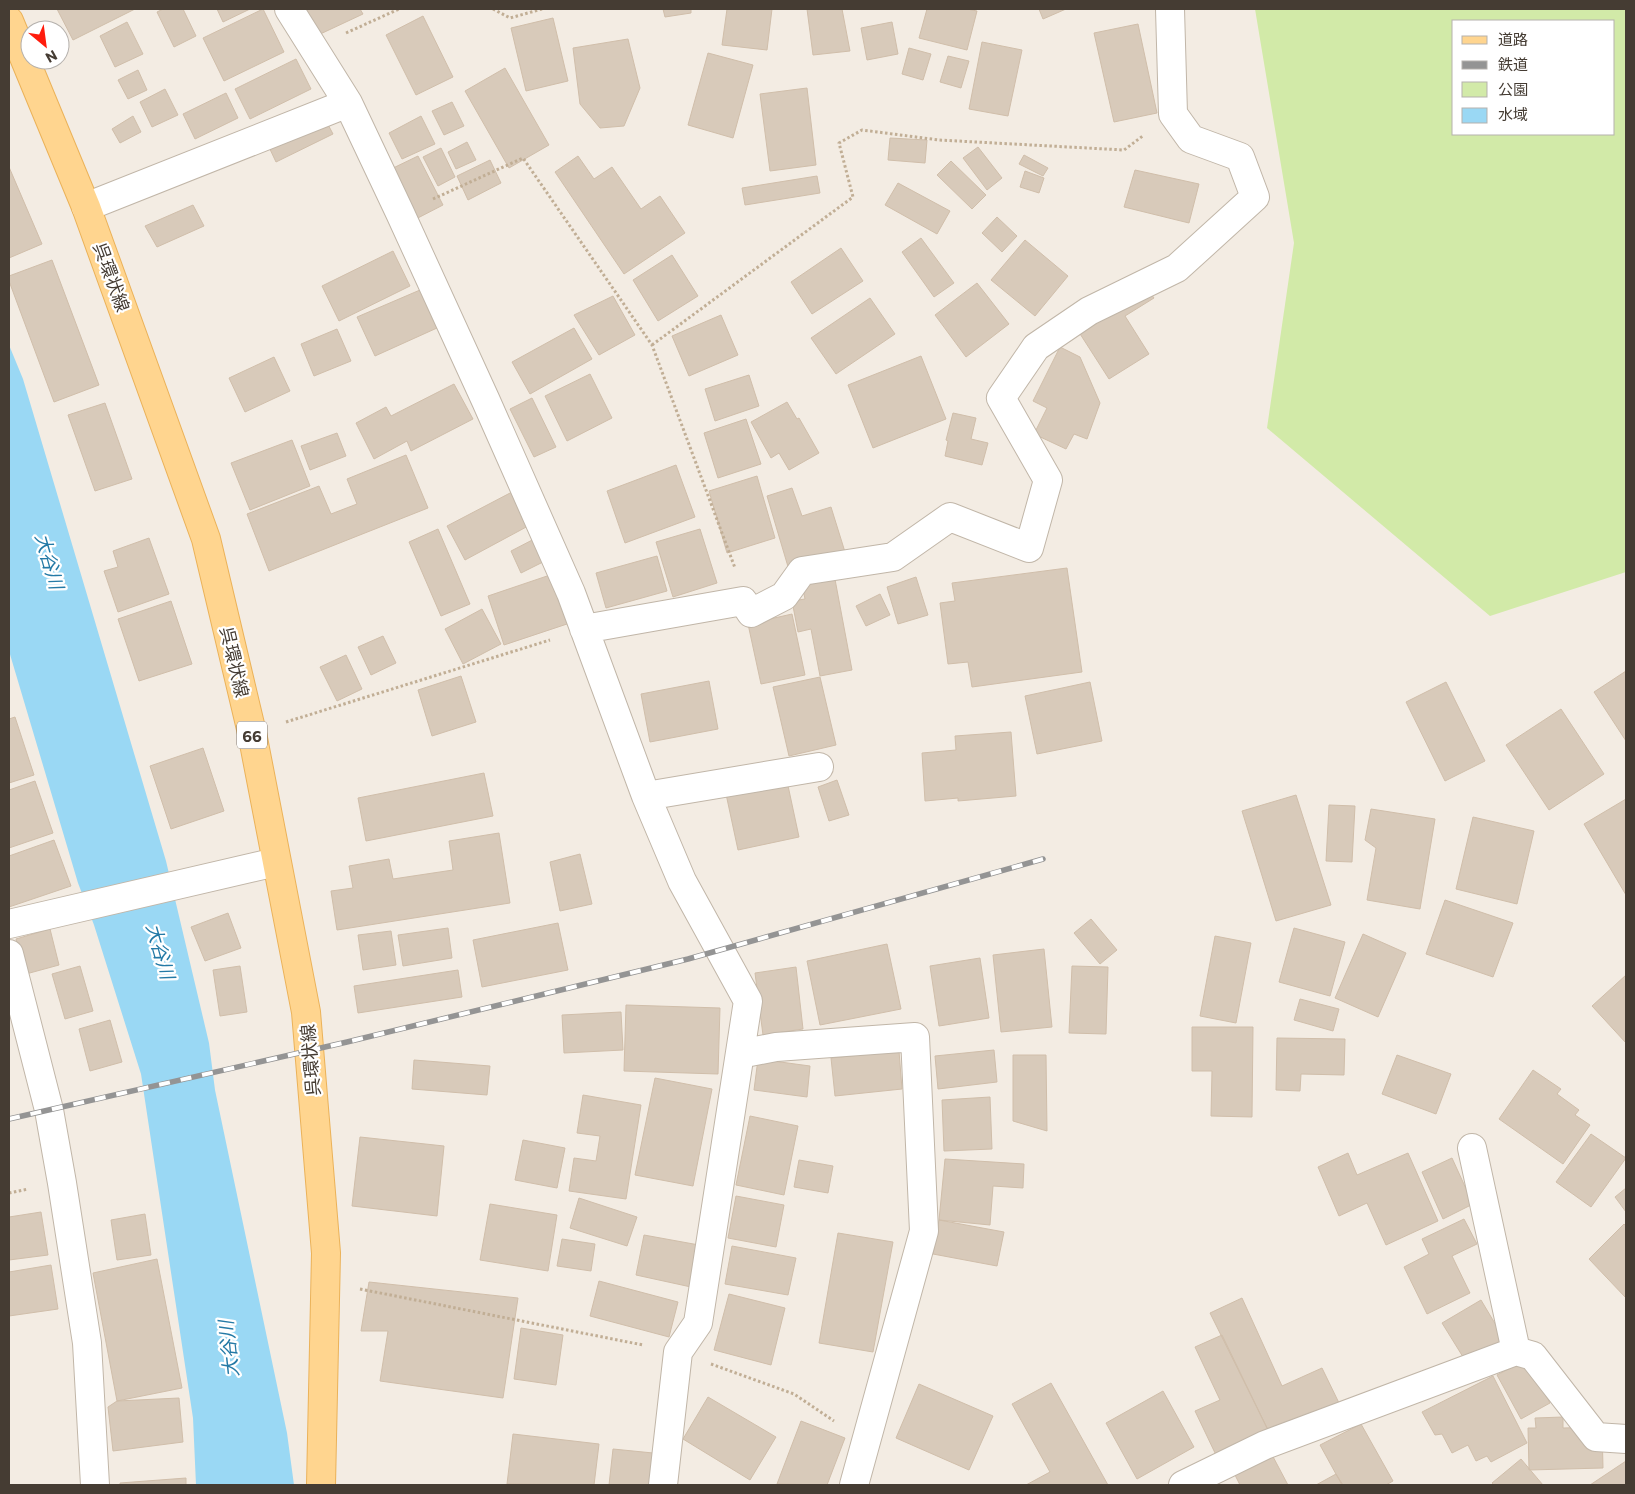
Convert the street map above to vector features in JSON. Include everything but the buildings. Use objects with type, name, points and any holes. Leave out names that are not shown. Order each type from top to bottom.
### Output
[{"type":"main road","name":"呉環状線","points":[[9,21],[86,207],[206,539],[252,733],[306,1012],[326,1253],[321,1485]]},
{"type":"street","points":[[289,9],[348,103],[400,214],[498,427],[571,593],[646,796],[682,881],[748,1002],[698,1323],[678,1352],[663,1485]]},
{"type":"street","points":[[584,629],[743,601],[752,613],[784,596],[802,571],[893,557],[950,517],[1029,548],[1048,480],[1001,398],[1036,347],[1089,311],[1176,268],[1255,197],[1240,157],[1191,139],[1173,114],[1170,9]]},
{"type":"street","points":[[86,207],[348,103]]},
{"type":"street","points":[[646,796],[819,767]]},
{"type":"street","points":[[9,924],[276,862]]},
{"type":"street","points":[[9,954],[50,1110],[87,1343],[95,1485]]},
{"type":"street","points":[[740,1054],[776,1047],[915,1037],[924,1231],[854,1485]]},
{"type":"street","points":[[1472,1148],[1516,1351]]},
{"type":"street","points":[[1183,1485],[1265,1445],[1516,1351],[1532,1356],[1596,1437],[1626,1439]]},
{"type":"path","points":[[314,48],[399,9]]},
{"type":"path","points":[[493,9],[510,18],[542,9]]},
{"type":"path","points":[[652,345],[853,197],[839,143],[862,130],[938,140],[1124,150],[1173,114]]},
{"type":"path","points":[[400,214],[524,158],[652,345],[752,613]]},
{"type":"path","points":[[252,733],[584,629]]},
{"type":"path","points":[[325,1281],[678,1352],[794,1394],[866,1442]]},
{"type":"green space","points":[[1255,9],[1626,9],[1626,572],[1490,616],[1267,428],[1294,243]]},
{"type":"water","name":"大谷川","points":[[9,345],[23,379],[166,861],[209,1043],[215,1090],[287,1433],[294,1485],[196,1485],[193,1418],[141,1074],[94,925],[78,883],[9,651]]},
{"type":"railway","points":[[9,1119],[347,1042],[688,959],[1043,859]]}]
